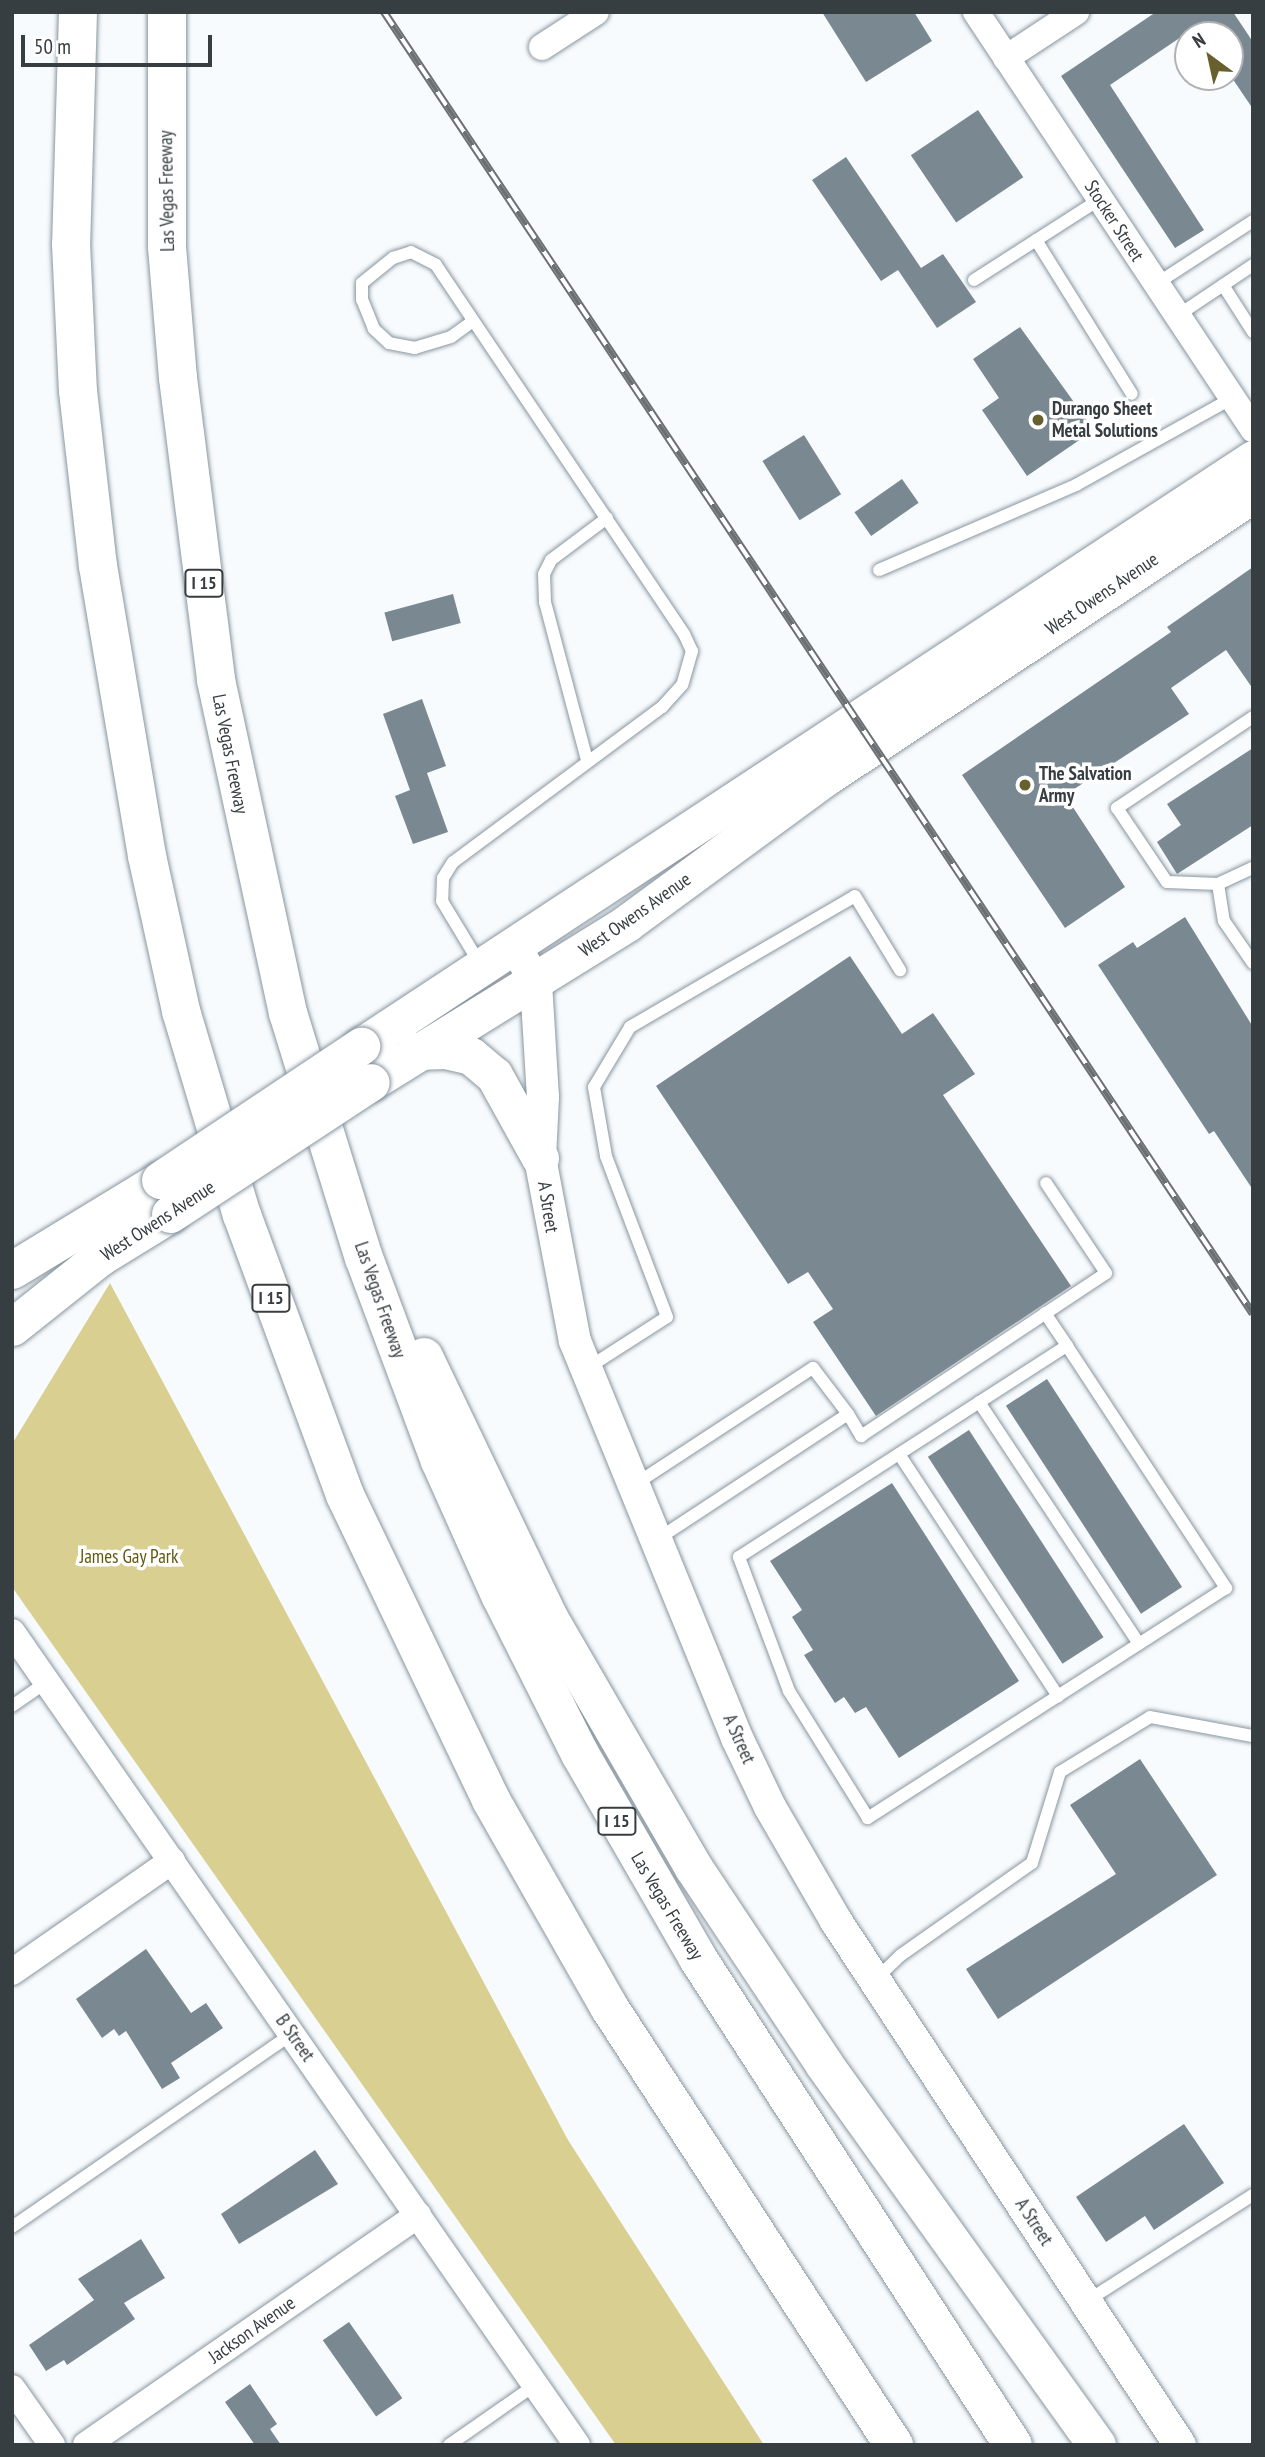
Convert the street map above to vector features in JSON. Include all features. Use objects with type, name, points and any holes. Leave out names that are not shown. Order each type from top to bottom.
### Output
[{"type":"highway","name":"I 15","points":[[78,12],[71,244],[78,391],[98,566],[119,702],[181,1010],[242,1214],[345,1496],[426,1671],[497,1811],[609,2007],[894,2445]]},
{"type":"highway","name":"Las Vegas Freeway","points":[[167,12],[167,247],[178,378],[216,680],[260,899],[327,1142],[440,1461],[500,1595],[580,1754],[697,1957],[1013,2445]]},
{"type":"highway","points":[[327,1142],[490,1498],[606,1723],[779,1999],[1097,2445]]},
{"type":"main road","name":"West Owens Avenue","points":[[12,1327],[100,1257],[165,1197],[361,1046],[1253,459]]},
{"type":"main road","name":"West Owens Avenue","points":[[12,1269],[165,1197],[371,1082],[416,1051],[536,983],[627,923],[826,777],[1253,494]]},
{"type":"main road","points":[[416,1051],[445,1050],[471,1056],[494,1075],[540,1158]]},
{"type":"street","points":[[542,47],[596,12]]},
{"type":"street","name":"Stocker Street","points":[[976,12],[1253,429]]},
{"type":"street","points":[[1006,58],[1076,12]]},
{"type":"street","name":"A Street","points":[[515,946],[536,983],[543,1097],[540,1158],[572,1329],[656,1541],[770,1807],[875,1981],[1180,2445]]},
{"type":"street","name":"B Street","points":[[12,1632],[577,2445]]},
{"type":"street","points":[[12,1972],[172,1861]]},
{"type":"street","name":"Jackson Avenue","points":[[86,2445],[418,2215]]},
{"type":"street","points":[[12,2388],[52,2445]]},
{"type":"lane","points":[[974,280],[1100,199]]},
{"type":"lane","points":[[1156,284],[1253,221]]},
{"type":"lane","points":[[1036,240],[1132,394]]},
{"type":"lane","points":[[473,321],[451,337],[415,348],[389,343],[374,329],[362,300],[362,283],[393,258],[411,252],[436,265],[607,519],[692,651],[682,685],[662,707],[587,760],[453,862],[443,878],[442,901],[482,968]]},
{"type":"lane","points":[[1177,316],[1253,265]]},
{"type":"lane","points":[[1223,285],[1253,332]]},
{"type":"lane","points":[[879,570],[1076,485],[1232,398]]},
{"type":"lane","points":[[587,760],[545,602],[544,574],[551,560],[607,519]]},
{"type":"lane","points":[[1253,717],[1117,808],[1167,882],[1218,884],[1253,868]]},
{"type":"lane","points":[[1218,884],[1224,921],[1253,963]]},
{"type":"lane","points":[[586,1369],[667,1317],[606,1156],[594,1087],[630,1027],[855,896],[900,970]]},
{"type":"lane","points":[[633,1485],[813,1367],[861,1436],[1106,1272],[1046,1183]]},
{"type":"lane","points":[[1045,1313],[1067,1346],[1226,1588],[868,1818],[789,1691],[739,1557],[1067,1346]]},
{"type":"lane","points":[[979,1402],[1139,1644]]},
{"type":"lane","points":[[656,1541],[848,1414]]},
{"type":"lane","points":[[899,1454],[1058,1696]]},
{"type":"lane","points":[[12,1706],[48,1681]]},
{"type":"lane","points":[[875,1981],[901,1955],[1032,1863],[1060,1772],[1150,1717],[1253,1736]]},
{"type":"lane","points":[[12,2227],[292,2034]]},
{"type":"lane","points":[[1086,2302],[1253,2195]]},
{"type":"lane","points":[[449,2445],[535,2385]]},
{"type":"green space","name":"James Gay Park","points":[[110,1283],[568,2140],[764,2445],[616,2445],[12,1587],[12,1444]]},
{"type":"building","points":[[822,12],[914,12],[932,41],[866,82]]},
{"type":"building","points":[[1156,12],[1233,12],[1239,21],[1174,21],[1174,42],[1110,85],[1204,230],[1175,248],[1061,76]]},
{"type":"building","points":[[1244,28],[1253,42],[1253,109],[1241,91],[1244,91]]},
{"type":"building","points":[[978,110],[1023,177],[956,222],[911,155]]},
{"type":"building","points":[[846,157],[921,268],[943,254],[976,302],[937,328],[898,270],[881,281],[812,180]]},
{"type":"building","name":"Durango Sheet Metal Solutions","points":[[1020,327],[1094,430],[1027,476],[982,410],[999,398],[973,359]]},
{"type":"building","points":[[804,435],[841,494],[800,520],[762,461]]},
{"type":"building","points":[[902,479],[919,503],[871,536],[854,512]]},
{"type":"building","name":"The Salvation Army","points":[[1253,567],[1253,689],[1226,650],[1171,688],[1189,714],[1065,795],[1125,887],[1065,928],[962,775],[1171,632],[1167,627]]},
{"type":"building","points":[[453,594],[461,623],[392,641],[384,612]]},
{"type":"building","points":[[422,699],[446,766],[427,773],[448,832],[413,844],[395,796],[410,790],[383,714]]},
{"type":"building","points":[[1253,748],[1253,825],[1177,874],[1157,842],[1181,825],[1167,804]]},
{"type":"building","points":[[1185,917],[1253,1027],[1253,1190],[1214,1131],[1209,1134],[1098,965],[1133,942],[1137,948]]},
{"type":"building","points":[[850,956],[902,1034],[933,1013],[975,1074],[943,1095],[1071,1286],[876,1416],[813,1322],[833,1309],[808,1272],[788,1284],[656,1086]]},
{"type":"building","points":[[1047,1379],[1182,1587],[1141,1614],[1006,1406]]},
{"type":"building","points":[[969,1430],[1104,1637],[1062,1664],[928,1457]]},
{"type":"building","points":[[892,1483],[1019,1681],[899,1758],[866,1707],[855,1713],[844,1697],[835,1703],[804,1655],[813,1650],[792,1617],[802,1610],[770,1561]]},
{"type":"building","points":[[1140,1759],[1217,1875],[998,2019],[966,1969],[1116,1874],[1070,1805]]},
{"type":"building","points":[[146,1949],[191,2013],[206,2003],[223,2028],[171,2063],[180,2078],[162,2089],[126,2031],[119,2036],[114,2029],[102,2038],[76,1999]]},
{"type":"building","points":[[1184,2124],[1224,2183],[1154,2230],[1145,2216],[1106,2242],[1076,2197]]},
{"type":"building","points":[[315,2150],[338,2184],[239,2244],[221,2214]]},
{"type":"building","points":[[141,2239],[165,2278],[124,2303],[135,2319],[67,2365],[64,2360],[46,2371],[29,2345],[94,2300],[78,2279]]},
{"type":"building","points":[[349,2322],[402,2398],[376,2417],[323,2340]]},
{"type":"building","points":[[250,2384],[277,2424],[270,2429],[281,2445],[255,2445],[225,2402]]},
{"type":"railway","points":[[384,12],[1253,1314]]},
{"type":"place","name":"Durango Sheet Metal Solutions","points":[[1038,420]]},
{"type":"place","name":"The Salvation Army","points":[[1025,785]]}]
